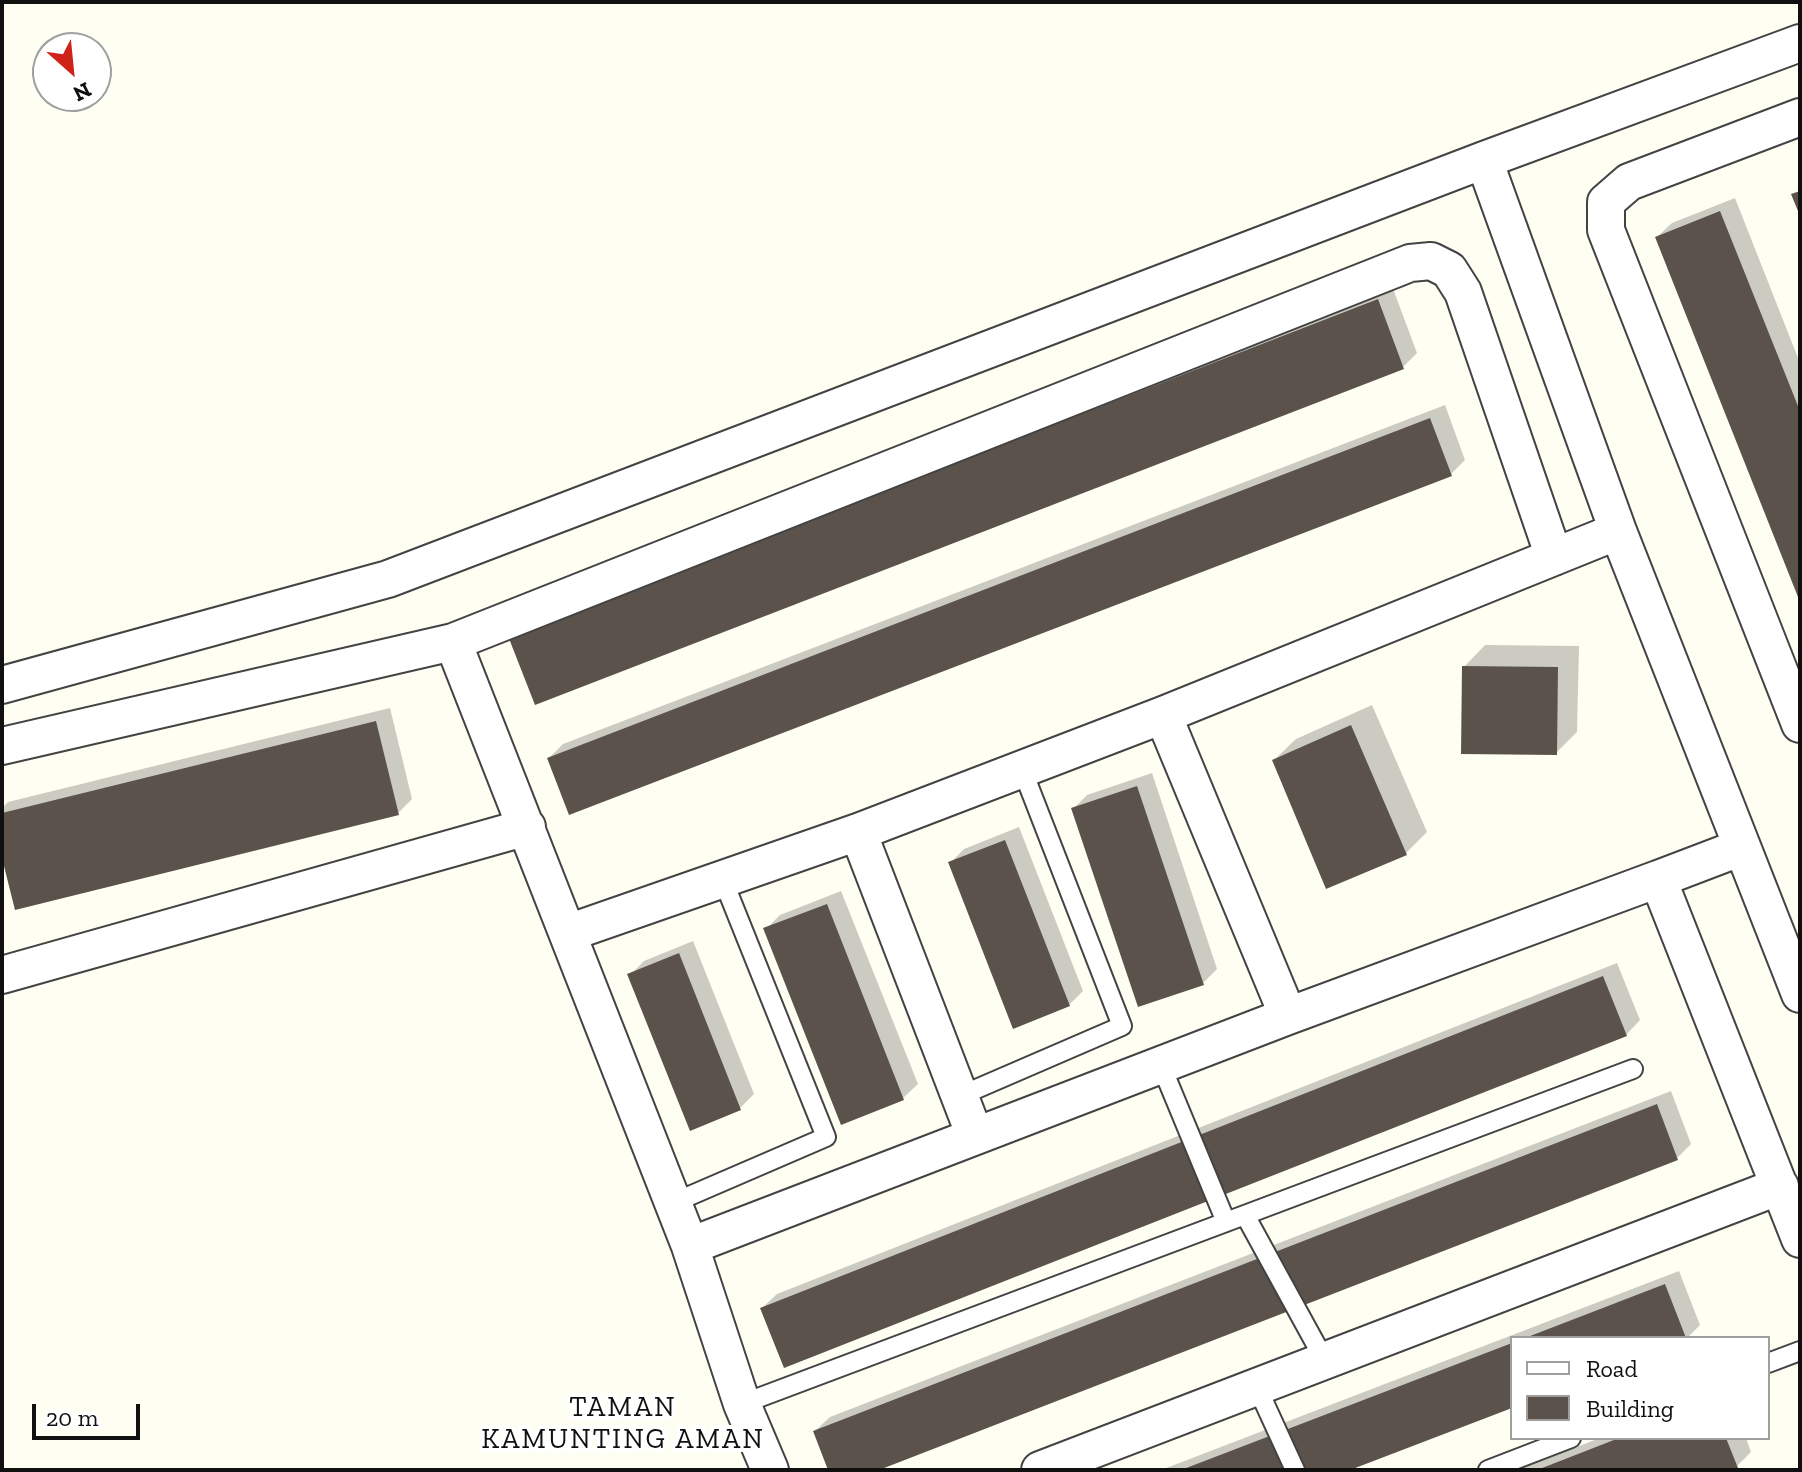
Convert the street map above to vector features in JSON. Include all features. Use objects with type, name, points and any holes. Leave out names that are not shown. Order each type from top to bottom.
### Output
[{"type":"street","points":[[2,685],[388,579],[1484,160],[1800,43]]},
{"type":"street","points":[[1800,117],[1629,182],[1606,202],[1606,230],[1800,724]]},
{"type":"street","points":[[1484,160],[1618,531],[1800,994]]},
{"type":"street","points":[[2,746],[453,642],[1410,263],[1431,261],[1449,270],[1463,292],[1554,557]]},
{"type":"street","points":[[568,933],[858,832],[1163,715],[1618,531]]},
{"type":"street","points":[[453,642],[690,1246],[742,1404],[770,1470]]},
{"type":"street","points":[[1163,715],[1288,1016]]},
{"type":"street","points":[[2,975],[527,827]]},
{"type":"street","points":[[858,832],[975,1136]]},
{"type":"street","points":[[690,1246],[1288,1016],[1742,847]]},
{"type":"street","points":[[1658,879],[1800,1239]]},
{"type":"street","points":[[1040,1470],[1780,1186]]},
{"type":"lane","points":[[960,1096],[1122,1026],[1022,769]]},
{"type":"lane","points":[[673,1203],[826,1137],[723,880]]},
{"type":"lane","points":[[1161,1065],[1226,1222]]},
{"type":"lane","points":[[742,1404],[1633,1069]]},
{"type":"lane","points":[[1245,1215],[1325,1361]]},
{"type":"lane","points":[[1770,1362],[1800,1351]]},
{"type":"lane","points":[[1257,1387],[1295,1470]]},
{"type":"lane","points":[[1488,1470],[1566,1440]]},
{"type":"building","points":[[1800,191],[1800,216],[1791,194]]},
{"type":"building","points":[[1720,211],[1800,411],[1800,602],[1655,237]]},
{"type":"building","points":[[1378,299],[1404,369],[535,705],[508,636]]},
{"type":"building","points":[[1430,418],[1452,476],[569,815],[547,758]]},
{"type":"building","points":[[1462,666],[1558,667],[1557,755],[1461,754]]},
{"type":"building","points":[[376,721],[399,815],[15,910],[2,858],[2,813]]},
{"type":"building","points":[[1351,725],[1407,855],[1326,889],[1272,760]]},
{"type":"building","points":[[1137,786],[1204,985],[1138,1007],[1071,808]]},
{"type":"building","points":[[1005,840],[1070,1006],[1013,1029],[948,862]]},
{"type":"building","points":[[827,904],[904,1100],[841,1125],[763,928]]},
{"type":"building","points":[[679,953],[741,1110],[690,1131],[627,974]]},
{"type":"building","points":[[1603,976],[1627,1036],[784,1368],[760,1308]]},
{"type":"building","points":[[1657,1104],[1678,1160],[879,1470],[828,1470],[813,1431]]},
{"type":"building","points":[[1665,1284],[1685,1336],[1530,1336]]},
{"type":"building","points":[[1510,1344],[1510,1409],[1350,1470],[1181,1470]]},
{"type":"building","points":[[1614,1440],[1727,1440],[1738,1468],[1537,1470]]},
{"type":"district","name":"TAMAN KAMUNTING AMAN","points":[[623,1424]]}]
